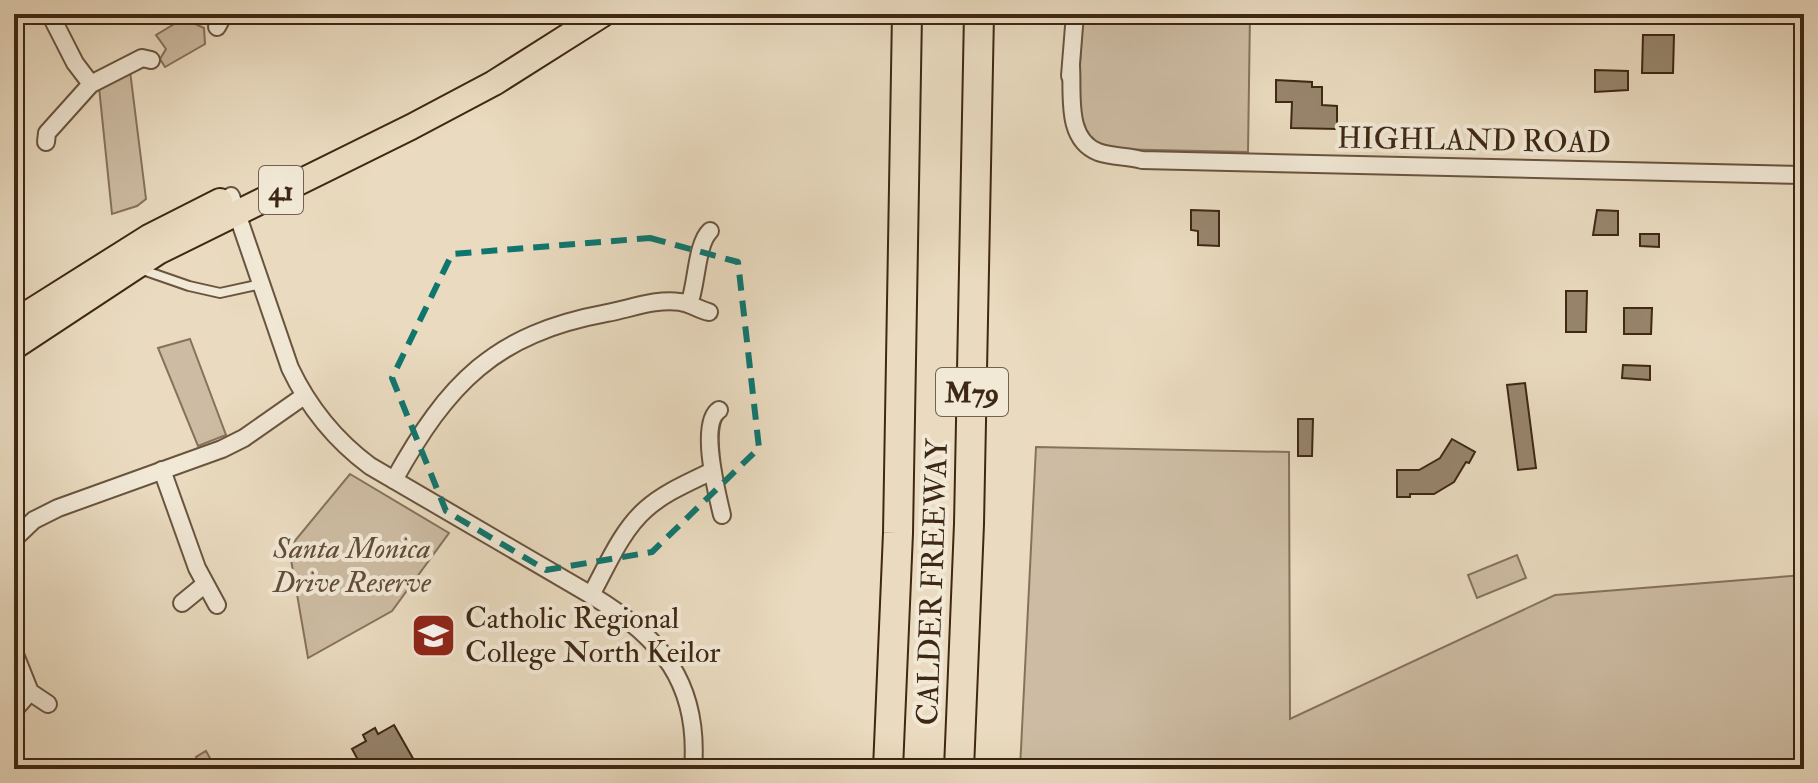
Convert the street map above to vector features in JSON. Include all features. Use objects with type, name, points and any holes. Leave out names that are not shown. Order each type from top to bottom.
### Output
[{"type":"highway","points":[[897,14],[892,245],[894,283],[901,316]]},
{"type":"highway","name":"CALDER FREEWAY","points":[[888,769],[898,533],[907,14]]},
{"type":"highway","name":"CALDER FREEWAY","points":[[959,769],[969,524],[979,14]]},
{"type":"main road","name":"41","points":[[14,322],[149,237],[234,204],[411,127],[494,83],[603,14]]},
{"type":"main road","name":"41","points":[[14,347],[134,266],[234,204]]},
{"type":"street","points":[[50,14],[75,63],[91,84]]},
{"type":"street","name":"HIGHLAND ROAD","points":[[1075,14],[1065,115],[1069,132],[1099,161],[1804,175]]},
{"type":"street","points":[[46,142],[47,133],[91,84],[142,58],[151,60]]},
{"type":"street","points":[[234,204],[290,368],[304,396],[323,422],[351,452],[394,480],[591,595],[642,629],[669,662],[689,710],[694,740],[693,769]]},
{"type":"street","points":[[689,304],[696,283],[703,239],[710,231]]},
{"type":"street","points":[[394,480],[425,428],[454,389],[513,343],[574,319],[670,302],[689,304],[709,312]]},
{"type":"street","points":[[14,539],[44,514],[222,449],[244,438],[304,396]]},
{"type":"street","points":[[719,410],[713,415],[711,423],[712,471],[722,515]]},
{"type":"street","points":[[162,470],[204,585],[217,605]]},
{"type":"street","points":[[591,595],[638,517],[665,496],[712,471]]},
{"type":"street","points":[[182,603],[204,585]]},
{"type":"street","points":[[14,652],[30,692],[48,704]]},
{"type":"street","points":[[16,708],[30,692]]},
{"type":"lane","points":[[134,266],[205,291],[228,292],[262,284]]},
{"type":"highlighted area","points":[[650,238],[738,262],[759,448],[652,552],[546,570],[446,511],[392,378],[452,254]]},
{"type":"green space","points":[[191,14],[198,14],[195,24],[204,28],[205,44],[165,67],[160,59],[166,49],[156,35]]},
{"type":"green space","points":[[1083,14],[1250,14],[1248,152],[1108,149],[1087,139],[1077,114]]},
{"type":"green space","points":[[130,71],[146,199],[137,206],[112,214],[99,87]]},
{"type":"green space","points":[[190,339],[226,435],[198,446],[158,348]]},
{"type":"green space","points":[[1036,447],[1289,452],[1290,719],[1555,595],[1804,575],[1804,769],[1020,769]]},
{"type":"green space","name":"Santa Monica Drive Reserve","points":[[350,474],[449,533],[392,611],[308,658],[289,548]]},
{"type":"green space","points":[[1517,555],[1526,578],[1477,598],[1468,575]]},
{"type":"green space","points":[[206,751],[216,769],[174,769],[186,765],[201,767],[196,757]]},
{"type":"building","points":[[1643,35],[1674,35],[1673,73],[1642,73]]},
{"type":"building","points":[[1595,70],[1628,71],[1628,90],[1595,92]]},
{"type":"building","points":[[1276,80],[1312,82],[1312,87],[1322,87],[1322,105],[1337,106],[1337,129],[1291,128],[1292,102],[1276,102]]},
{"type":"building","points":[[1191,210],[1219,211],[1219,246],[1198,245],[1198,231],[1191,230]]},
{"type":"building","points":[[1597,210],[1618,211],[1618,235],[1593,235]]},
{"type":"building","points":[[1640,234],[1659,234],[1659,247],[1640,246]]},
{"type":"building","points":[[1566,291],[1587,291],[1586,332],[1566,332]]},
{"type":"building","points":[[1624,308],[1652,308],[1651,334],[1624,334]]},
{"type":"building","points":[[1623,365],[1650,366],[1650,380],[1622,378]]},
{"type":"building","points":[[1525,383],[1536,468],[1518,470],[1507,385]]},
{"type":"building","points":[[1298,419],[1313,419],[1312,456],[1298,456]]},
{"type":"building","points":[[1452,439],[1475,452],[1454,482],[1434,494],[1397,497],[1397,470],[1419,470],[1440,458]]},
{"type":"building","points":[[394,725],[419,769],[363,769],[352,749],[366,741],[363,735],[375,728],[378,734]]},
{"type":"place","name":"Catholic Regional College North Keilor","points":[[434,635]]}]
